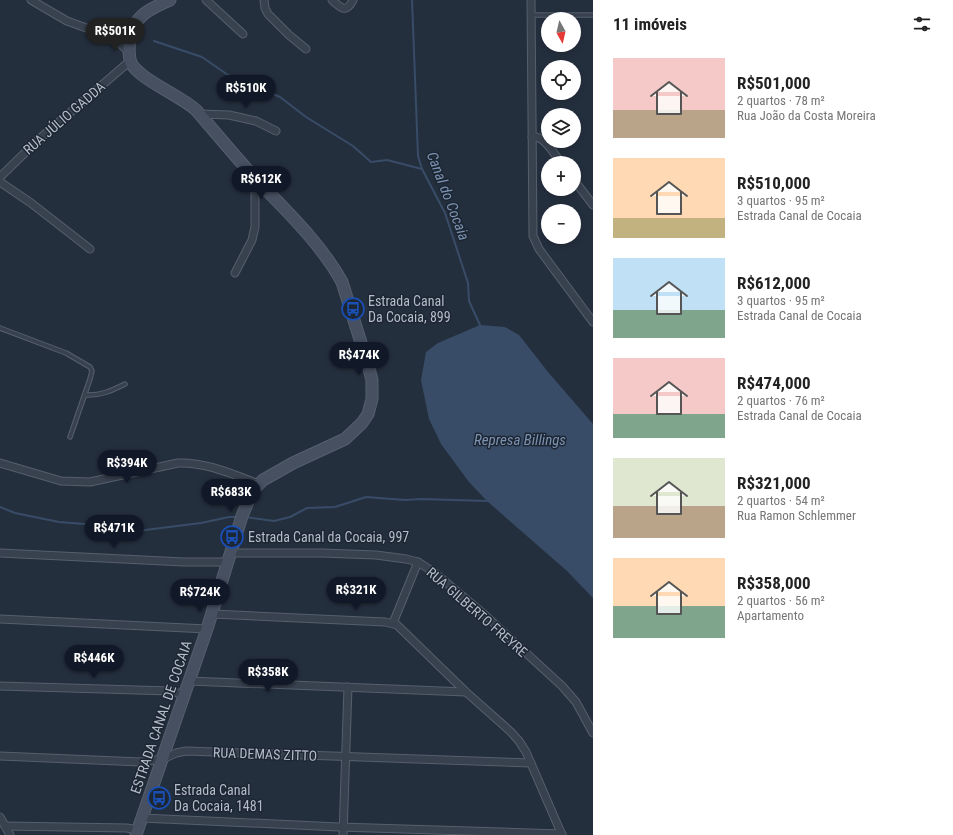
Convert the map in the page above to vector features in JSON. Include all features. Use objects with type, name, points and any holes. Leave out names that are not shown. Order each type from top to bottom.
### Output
[{"type":"main road","points":[[130,57],[130,38],[134,25],[147,11],[162,1]]},
{"type":"main road","name":"ESTRADA CANAL DE COCAIA","points":[[130,57],[134,67],[146,77],[186,102],[199,114],[255,178],[306,232],[332,266],[342,282],[372,380],[372,399],[368,414],[362,423],[345,439],[262,480],[253,490],[236,534],[212,614],[137,832]]},
{"type":"street","points":[[31,0],[67,21],[114,38],[130,38]]},
{"type":"street","points":[[206,0],[242,34]]},
{"type":"street","points":[[264,0],[265,8],[268,14],[289,35],[306,49]]},
{"type":"street","points":[[332,0],[344,9],[350,6],[353,0]]},
{"type":"street","points":[[531,0],[534,241],[593,322]]},
{"type":"street","points":[[114,38],[130,57]]},
{"type":"street","name":"RUA JÚLIO GADDA","points":[[0,177],[12,163],[130,57]]},
{"type":"street","points":[[199,114],[228,115],[256,121],[276,131]]},
{"type":"street","points":[[532,137],[539,138],[544,141],[556,156]]},
{"type":"street","points":[[235,273],[252,240],[255,227],[255,178]]},
{"type":"street","points":[[0,182],[90,249]]},
{"type":"street","points":[[581,189],[593,205]]},
{"type":"street","points":[[0,463],[61,481],[90,482],[178,463],[191,462],[205,465],[259,484]]},
{"type":"street","name":"RUA GILBERTO FREYRE","points":[[0,553],[184,562],[229,557],[322,553],[376,555],[406,558],[418,562],[435,574],[486,616],[562,686],[576,702],[593,733]]},
{"type":"street","points":[[393,623],[418,562]]},
{"type":"street","points":[[142,818],[344,827],[562,834],[531,763],[519,741],[410,637],[393,623],[212,614]]},
{"type":"street","points":[[0,619],[207,629]]},
{"type":"street","points":[[189,681],[466,692]]},
{"type":"street","points":[[0,686],[170,691],[184,695]]},
{"type":"street","points":[[344,835],[348,687]]},
{"type":"street","name":"RUA DEMAS ZITTO","points":[[0,756],[141,762],[163,759],[176,753],[186,751],[531,763]]},
{"type":"street","points":[[0,818],[10,835]]},
{"type":"street","points":[[4,826],[127,828],[137,832]]},
{"type":"lane","points":[[531,15],[593,15]]},
{"type":"lane","points":[[0,328],[66,353],[90,367],[92,371],[70,437]]},
{"type":"lane","points":[[85,395],[97,396],[125,384]]},
{"type":"water","name":"Represa Billings","points":[[480,325],[505,327],[519,335],[548,372],[593,424],[593,598],[567,571],[487,501],[469,482],[441,444],[429,419],[421,380],[426,352],[438,343]]},
{"type":"waterway","name":"Canal do Cocaia","points":[[412,0],[418,156],[422,169],[445,213],[468,283],[469,301],[480,325]]},
{"type":"waterway","points":[[154,41],[202,57],[228,75],[280,97],[306,117],[353,146],[371,162],[387,160],[422,169]]},
{"type":"waterway","points":[[245,517],[274,521],[290,517],[307,508],[335,507],[366,497],[405,500],[487,501]]},
{"type":"waterway","points":[[0,507],[15,513],[59,522],[97,525],[129,532],[201,523],[229,517],[239,517]]},
{"type":"place","name":"Estrada Canal Da Cocaia, 899","points":[[353,309]]},
{"type":"place","name":"Estrada Canal da Cocaia, 997","points":[[232,537]]},
{"type":"place","name":"Estrada Canal Da Cocaia, 1481","points":[[159,798]]}]
